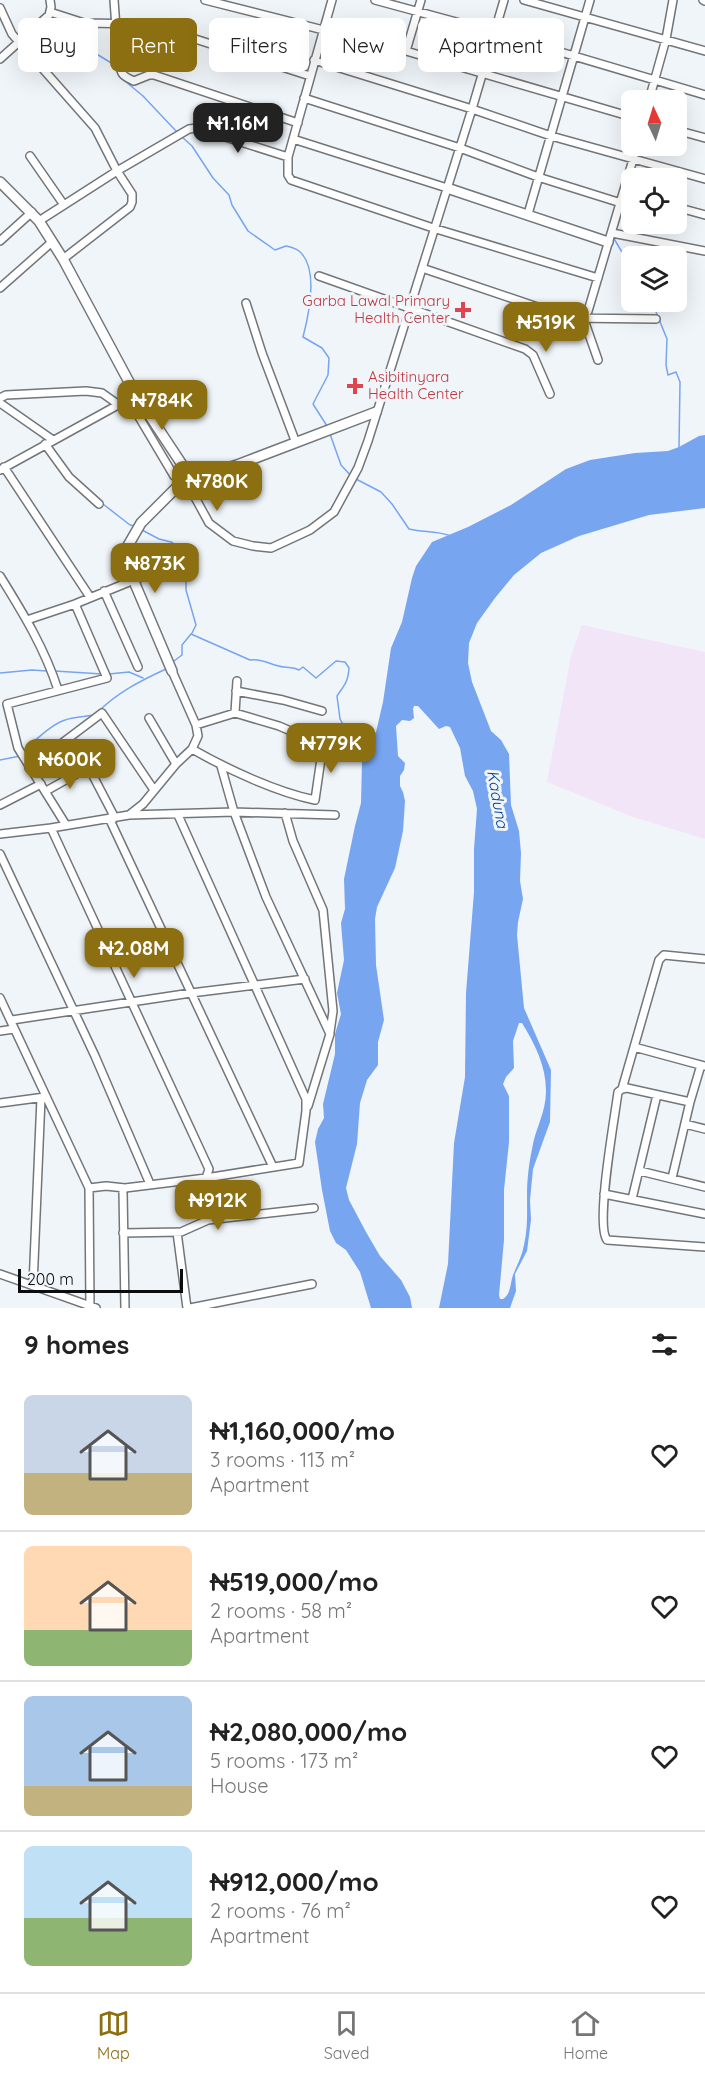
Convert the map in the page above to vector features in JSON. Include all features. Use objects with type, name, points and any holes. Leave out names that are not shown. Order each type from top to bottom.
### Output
[{"type":"street","points":[[46,18],[50,12],[50,0]]},
{"type":"street","points":[[114,0],[116,18]]},
{"type":"street","points":[[205,0],[321,29]]},
{"type":"street","points":[[326,18],[332,0]]},
{"type":"street","points":[[375,0],[440,18]]},
{"type":"street","points":[[421,0],[406,51],[621,114]]},
{"type":"street","points":[[498,18],[504,0]]},
{"type":"street","points":[[524,0],[705,51]]},
{"type":"street","points":[[528,214],[590,0]]},
{"type":"street","points":[[652,90],[666,39],[673,0]]},
{"type":"street","points":[[0,8],[12,34],[18,41]]},
{"type":"street","points":[[50,12],[72,20],[110,24]]},
{"type":"street","points":[[321,36],[288,157],[288,175],[291,180],[433,228],[598,278]]},
{"type":"street","points":[[197,40],[310,76]]},
{"type":"street","points":[[0,59],[18,43]]},
{"type":"street","points":[[564,54],[705,95]]},
{"type":"street","points":[[314,60],[550,136],[705,179]]},
{"type":"street","points":[[45,72],[94,128],[132,194],[130,207],[63,259]]},
{"type":"street","points":[[121,72],[134,81],[154,75],[298,123]]},
{"type":"street","points":[[0,182],[32,212],[63,259],[136,394],[183,466],[209,523],[233,541],[271,548],[310,530],[334,512],[358,468],[483,73]]},
{"type":"street","points":[[304,98],[621,203],[588,311],[583,316]]},
{"type":"street","points":[[39,221],[117,171],[189,129],[197,128],[288,157]]},
{"type":"street","points":[[687,133],[705,138]]},
{"type":"street","points":[[293,139],[610,238],[705,250]]},
{"type":"street","points":[[30,156],[64,205]]},
{"type":"street","points":[[632,168],[634,156]]},
{"type":"street","points":[[687,210],[705,215]]},
{"type":"street","points":[[0,241],[32,212]]},
{"type":"street","points":[[0,288],[52,242]]},
{"type":"street","points":[[422,268],[570,318],[583,316],[656,319]]},
{"type":"street","points":[[320,276],[525,349],[533,355],[550,394]]},
{"type":"street","points":[[246,303],[296,443]]},
{"type":"street","points":[[583,316],[598,360]]},
{"type":"street","points":[[0,398],[6,395],[86,391],[102,393],[122,403],[139,417],[174,476]]},
{"type":"street","points":[[90,597],[2,468],[136,394]]},
{"type":"street","points":[[0,403],[53,440]]},
{"type":"street","points":[[129,815],[143,804],[176,764],[192,749],[198,736],[196,725],[127,563],[126,549],[138,526],[188,476],[206,474],[237,465],[376,412]]},
{"type":"street","points":[[45,444],[69,477],[99,504]]},
{"type":"street","points":[[27,620],[75,604],[156,571]]},
{"type":"street","points":[[0,576],[27,620],[51,667],[58,690]]},
{"type":"street","points":[[104,591],[138,668]]},
{"type":"street","points":[[66,825],[18,748],[8,704],[107,678],[75,604]]},
{"type":"street","points":[[235,713],[237,681]]},
{"type":"street","points":[[236,691],[283,700],[322,711]]},
{"type":"street","points":[[29,768],[102,713],[154,790]]},
{"type":"street","points":[[192,749],[222,766],[298,796],[315,800],[323,745],[279,726],[235,713],[196,725]]},
{"type":"street","points":[[149,718],[176,764]]},
{"type":"street","points":[[222,766],[234,812],[266,897],[330,1035]]},
{"type":"street","points":[[46,791],[87,768],[90,770],[273,1167]]},
{"type":"street","points":[[0,805],[41,784]]},
{"type":"street","points":[[0,834],[129,815],[234,812],[335,815]]},
{"type":"street","points":[[285,813],[293,841],[323,910],[333,1011],[330,1035],[306,1111]]},
{"type":"street","points":[[89,1188],[106,1186],[125,1188],[299,1163],[306,1099],[178,815]]},
{"type":"street","points":[[51,828],[209,1169],[206,1178]]},
{"type":"street","points":[[0,854],[74,1011],[150,1184]]},
{"type":"street","points":[[705,959],[662,956],[659,960],[622,1089],[618,1092],[604,1194],[603,1233],[607,1240],[705,1247]]},
{"type":"street","points":[[12,1020],[191,993],[304,980]]},
{"type":"street","points":[[0,998],[12,1020],[44,1097],[89,1188],[89,1307],[0,1274]]},
{"type":"street","points":[[0,1031],[14,1029]]},
{"type":"street","points":[[634,1047],[703,1066],[690,1102],[672,1178]]},
{"type":"street","points":[[622,1089],[627,1088],[690,1102]]},
{"type":"street","points":[[632,1199],[657,1095]]},
{"type":"street","points":[[0,1103],[44,1097]]},
{"type":"street","points":[[33,1286],[44,1097]]},
{"type":"street","points":[[685,1124],[705,1129]]},
{"type":"street","points":[[640,1171],[705,1187]]},
{"type":"street","points":[[125,1188],[123,1191],[125,1308]]},
{"type":"street","points":[[604,1194],[705,1215]]},
{"type":"street","points":[[123,1233],[177,1232],[208,1220],[314,1208]]},
{"type":"street","points":[[177,1232],[189,1308],[312,1284]]},
{"type":"street","points":[[235,1299],[236,1308]]},
{"type":"shaded area","points":[[582,625],[705,652],[705,839],[633,817],[547,782],[571,656]]},
{"type":"water","name":"Kaduna","points":[[705,435],[705,508],[649,515],[579,536],[541,553],[514,575],[495,598],[477,623],[469,643],[468,663],[472,682],[491,731],[501,740],[509,754],[511,805],[519,831],[521,853],[520,881],[523,899],[517,935],[524,1008],[551,1070],[550,1122],[533,1169],[527,1251],[515,1274],[516,1291],[510,1308],[439,1308],[448,1264],[454,1143],[465,1077],[466,993],[474,892],[477,809],[473,791],[465,776],[460,748],[450,727],[439,729],[418,706],[414,706],[413,709],[414,718],[410,721],[402,720],[396,726],[398,756],[405,763],[400,776],[400,786],[405,801],[403,831],[395,868],[377,907],[375,919],[376,965],[384,1020],[378,1042],[378,1065],[367,1080],[360,1103],[357,1144],[346,1188],[349,1200],[380,1256],[401,1280],[410,1297],[412,1308],[371,1308],[360,1272],[346,1250],[336,1243],[330,1231],[315,1142],[324,1118],[323,1104],[335,1054],[335,1034],[341,1014],[337,993],[344,960],[341,923],[345,909],[344,879],[361,803],[362,761],[365,750],[376,732],[391,648],[402,622],[416,566],[432,542],[511,505],[566,469],[590,460],[668,451]],"holes":[[[519,1023],[522,1023],[542,1064],[546,1082],[546,1099],[530,1160],[527,1183],[527,1226],[523,1249],[509,1292],[506,1297],[500,1299],[504,1240],[504,1190],[509,1142],[509,1096],[503,1084],[514,1068],[513,1041]]]},
{"type":"waterway","points":[[98,55],[113,64],[119,76],[143,96],[176,131]]},
{"type":"waterway","points":[[182,137],[192,146],[213,178],[229,195],[232,205],[248,231],[275,250],[286,246],[291,247],[299,251],[305,259],[309,268],[311,292],[303,337],[322,348],[329,358],[328,375],[313,404],[327,426]]},
{"type":"waterway","points":[[613,237],[621,250]]},
{"type":"waterway","points":[[656,312],[667,339],[668,375],[676,372],[680,382],[679,447]]},
{"type":"waterway","points":[[330,434],[341,465],[352,477]]},
{"type":"waterway","points":[[51,446],[64,465]]},
{"type":"waterway","points":[[356,479],[381,492],[409,529],[451,536]]},
{"type":"waterway","points":[[103,504],[130,525],[135,526]]},
{"type":"waterway","points":[[142,530],[179,547],[186,572],[186,590],[196,625],[192,633]]},
{"type":"waterway","points":[[174,661],[182,655],[182,645],[191,634],[250,660],[299,670],[303,667],[316,678],[336,661],[345,662],[349,668],[348,677],[337,696],[340,719],[344,726],[360,739],[377,733]]},
{"type":"waterway","points":[[97,713],[121,693],[166,669]]},
{"type":"waterway","points":[[0,673],[47,671]]},
{"type":"waterway","points":[[55,671],[102,674]]},
{"type":"waterway","points":[[109,674],[129,672],[143,678]]},
{"type":"waterway","points":[[23,752],[54,725],[71,718],[93,715]]},
{"type":"waterway","points":[[0,760],[20,756]]},
{"type":"place","name":"Garba Lawal Primary Health Center","points":[[463,310]]},
{"type":"place","name":"Asibitinyara Health Center","points":[[355,386]]}]
